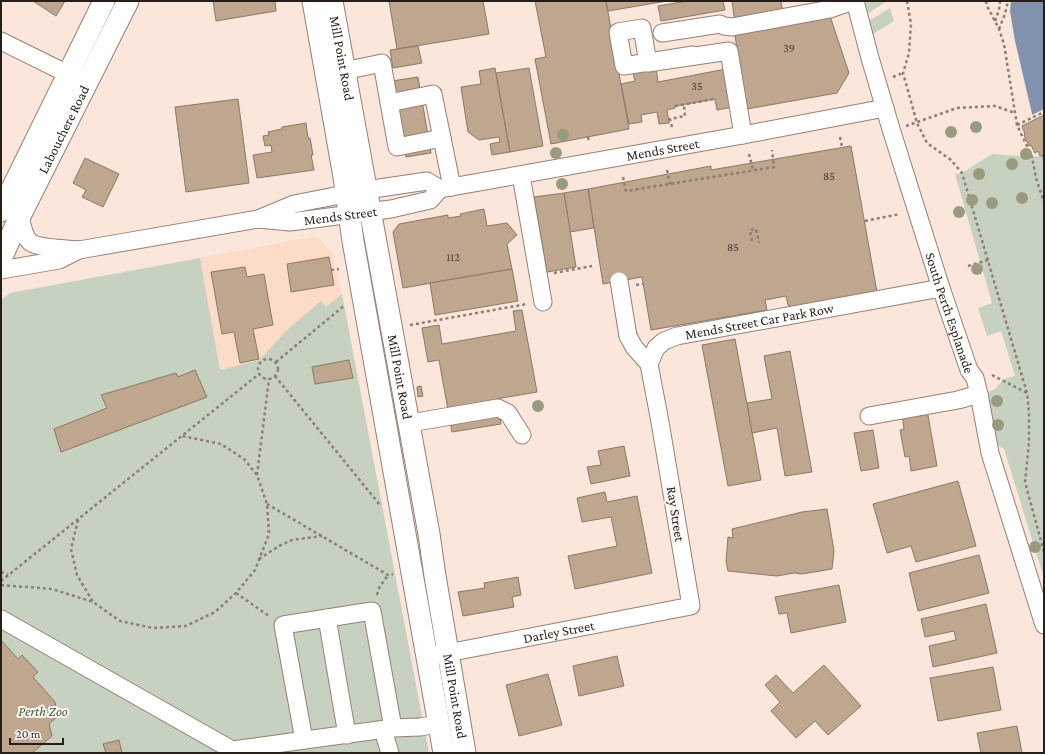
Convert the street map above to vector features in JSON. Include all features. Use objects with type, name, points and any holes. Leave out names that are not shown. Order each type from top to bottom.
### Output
[{"type":"main road","name":"Labouchere Road","points":[[3,249],[11,214],[68,74],[104,1]]},
{"type":"main road","name":"Labouchere Road","points":[[11,214],[86,83],[128,1]]},
{"type":"main road","name":"Mill Point Road","points":[[313,1],[354,199],[427,658],[444,753]]},
{"type":"main road","name":"Mill Point Road","points":[[332,1],[344,71],[354,199],[370,211],[384,279],[429,534],[465,753]]},
{"type":"street","points":[[662,33],[720,24],[732,27],[830,9],[854,1]]},
{"type":"street","name":"South Perth Esplanade","points":[[854,1],[885,108],[941,288],[969,370],[974,378],[979,394],[990,453],[1044,625]]},
{"type":"street","points":[[693,55],[670,59],[655,61],[647,62],[624,66],[618,32],[642,28],[647,56],[648,63],[729,51],[743,135]]},
{"type":"street","points":[[1,41],[86,83]]},
{"type":"street","points":[[344,71],[382,64],[397,147],[442,138]]},
{"type":"street","points":[[389,104],[433,94],[442,138],[446,188]]},
{"type":"street","name":"Mends Street","points":[[370,211],[391,209],[430,200],[446,188],[885,108]]},
{"type":"street","points":[[520,175],[543,302]]},
{"type":"street","name":"Mends Street","points":[[3,249],[30,242],[40,247],[79,250],[258,219],[294,204],[354,199],[427,181],[446,188]]},
{"type":"street","points":[[11,214],[30,242]]},
{"type":"street","name":"Mends Street","points":[[1,270],[59,260],[79,250]]},
{"type":"street","points":[[619,281],[628,336],[634,347],[649,364]]},
{"type":"street","name":"Mends Street Car Park Row","points":[[649,364],[656,348],[664,341],[677,336],[941,288]]},
{"type":"street","name":"Ray Street","points":[[649,364],[691,606]]},
{"type":"street","points":[[869,416],[958,400],[979,394]]},
{"type":"street","points":[[410,423],[498,408],[508,413],[522,435]]},
{"type":"street","name":"Darley Street","points":[[427,658],[691,606]]},
{"type":"street","points":[[304,740],[282,625],[372,611],[390,753]]},
{"type":"street","points":[[1,618],[232,750],[347,734],[438,724]]},
{"type":"street","points":[[327,618],[347,734]]},
{"type":"path","points":[[907,1],[911,24],[909,54],[902,73],[917,123],[927,143],[951,160],[962,173],[988,260],[1027,393],[1029,412],[1029,443],[1025,482],[1044,552]]},
{"type":"path","points":[[986,1],[1004,44],[1017,125],[1032,157],[1036,178],[1044,202]]},
{"type":"path","points":[[994,22],[999,10],[1000,1]]},
{"type":"path","points":[[999,29],[1008,1]]},
{"type":"path","points":[[675,106],[716,99]]},
{"type":"path","points":[[672,126],[670,119],[685,116],[684,105]]},
{"type":"path","points":[[917,123],[957,108],[995,106],[1016,114]]},
{"type":"path","points":[[1017,125],[1044,112]]},
{"type":"path","points":[[588,137],[589,141]]},
{"type":"path","points":[[840,137],[842,148]]},
{"type":"path","points":[[623,177],[626,191],[774,167],[772,150]]},
{"type":"path","points":[[749,154],[753,170]]},
{"type":"path","points":[[667,170],[670,184]]},
{"type":"path","points":[[865,221],[904,214]]},
{"type":"path","points":[[752,241],[750,230],[756,229],[759,243]]},
{"type":"path","points":[[968,266],[988,260]]},
{"type":"path","points":[[538,275],[592,266]]},
{"type":"path","points":[[636,285],[643,284]]},
{"type":"path","points":[[276,362],[350,302]]},
{"type":"path","points":[[404,326],[543,302]]},
{"type":"path","points":[[271,358],[276,362],[278,369],[275,376],[269,379],[264,378],[259,374],[258,368],[260,362],[264,359],[271,358]]},
{"type":"path","points":[[1,581],[259,374]]},
{"type":"path","points":[[991,374],[1027,393]]},
{"type":"path","points":[[275,376],[380,505]]},
{"type":"path","points":[[257,476],[269,379]]},
{"type":"path","points":[[1,585],[52,589],[93,602],[120,621],[153,628],[186,626],[215,612],[236,593],[255,570],[268,534],[267,504],[257,476],[244,459],[221,444],[182,436]]},
{"type":"path","points":[[267,504],[388,575],[398,573]]},
{"type":"path","points":[[78,520],[71,549],[77,575],[93,602]]},
{"type":"path","points":[[259,560],[279,546],[292,540],[322,536]]},
{"type":"path","points":[[1,572],[8,576]]},
{"type":"path","points":[[372,611],[380,588],[388,575]]},
{"type":"path","points":[[236,593],[282,625]]},
{"type":"shaded area","points":[[317,236],[332,253],[342,294],[326,307],[320,301],[289,328],[259,360],[220,370],[200,258]]},
{"type":"green space","points":[[863,1],[887,1],[867,14]]},
{"type":"green space","points":[[890,8],[894,21],[873,34],[869,21]]},
{"type":"green space","points":[[992,154],[1032,157],[1042,156],[1044,165],[1044,578],[1004,449],[997,445],[986,393],[995,389],[1004,379],[1015,376],[1001,331],[987,336],[978,308],[992,303],[955,174],[962,173]]},
{"type":"green space","name":"Perth Zoo","points":[[200,258],[220,370],[259,360],[289,328],[321,301],[326,307],[342,294],[429,753],[1,753],[1,300],[10,293]]},
{"type":"water","points":[[1011,1],[1044,1],[1044,165],[1015,41],[1010,11]]},
{"type":"pier","points":[[1044,109],[1044,155],[1042,156],[1032,115]]},
{"type":"building","points":[[33,1],[65,1],[56,16]]},
{"type":"building","points":[[213,1],[275,1],[276,11],[216,21]]},
{"type":"building","points":[[389,1],[483,1],[489,34],[397,49]]},
{"type":"building","points":[[535,1],[606,1],[629,129],[551,144],[535,59],[546,57]]},
{"type":"building","points":[[606,1],[667,1],[608,11]]},
{"type":"building","points":[[687,1],[723,1],[725,10],[661,21],[658,6]]},
{"type":"building","points":[[732,1],[781,1],[783,13],[735,23]]},
{"type":"building","points":[[829,13],[849,73],[837,93],[747,109],[734,30]]},
{"type":"building","points":[[418,46],[422,63],[393,68],[390,50]]},
{"type":"building","points":[[495,68],[510,152],[492,155],[490,144],[500,142],[499,137],[479,140],[468,132],[461,87],[481,84],[479,71]]},
{"type":"building","points":[[529,68],[543,146],[510,152],[496,73]]},
{"type":"building","points":[[656,68],[658,82],[726,69],[733,107],[717,110],[715,99],[675,106],[675,108],[667,110],[669,123],[659,124],[657,112],[641,115],[642,122],[629,124],[621,84],[635,81],[633,73]]},
{"type":"building","points":[[418,77],[431,153],[406,157],[392,81]]},
{"type":"building","points":[[238,99],[249,183],[186,192],[175,107]]},
{"type":"building","points":[[1044,115],[1044,155],[1040,156],[1038,151],[1035,153],[1031,145],[1029,146],[1022,126]]},
{"type":"building","points":[[306,123],[308,138],[310,138],[313,155],[311,155],[314,170],[257,178],[253,155],[272,152],[271,145],[265,146],[263,136],[269,135],[268,132],[282,129],[282,127]]},
{"type":"building","points":[[851,146],[877,292],[791,307],[788,305],[786,296],[765,300],[767,310],[651,330],[642,277],[603,284],[588,189],[711,166],[711,170]]},
{"type":"building","points":[[85,158],[119,174],[103,207],[82,197],[86,190],[73,183]]},
{"type":"building","points":[[588,189],[594,228],[570,232],[564,193]]},
{"type":"building","points":[[564,193],[576,267],[547,272],[534,197]]},
{"type":"building","points":[[484,209],[487,226],[507,223],[517,235],[507,244],[512,269],[403,288],[393,232],[399,224],[448,215],[448,218],[461,216],[460,214]]},
{"type":"building","points":[[329,257],[334,285],[291,292],[287,264]]},
{"type":"building","points":[[245,267],[247,277],[264,274],[273,325],[253,329],[259,359],[240,363],[234,332],[222,334],[211,272]]},
{"type":"building","points":[[512,269],[518,301],[435,315],[430,283]]},
{"type":"building","points":[[522,310],[537,392],[496,399],[501,424],[452,432],[439,360],[428,362],[422,328],[439,325],[442,344],[516,331],[513,311]]},
{"type":"building","points":[[735,339],[761,480],[728,486],[702,345]]},
{"type":"building","points":[[790,351],[812,472],[785,476],[777,428],[752,433],[747,403],[772,399],[764,356]]},
{"type":"building","points":[[349,360],[353,378],[315,384],[312,367]]},
{"type":"building","points":[[195,370],[207,397],[61,452],[54,429],[107,408],[101,395],[176,373],[178,377]]},
{"type":"building","points":[[421,386],[423,396],[418,397],[417,387]]},
{"type":"building","points":[[927,410],[937,466],[911,471],[909,456],[905,457],[900,430],[904,429],[902,414]]},
{"type":"building","points":[[873,430],[879,468],[861,471],[854,433]]},
{"type":"building","points":[[624,446],[630,476],[591,484],[587,467],[601,465],[598,451]]},
{"type":"building","points":[[958,481],[976,546],[916,562],[911,546],[887,553],[873,504]]},
{"type":"building","points":[[605,492],[607,502],[637,496],[652,573],[575,589],[568,556],[617,546],[611,517],[582,522],[577,498]]},
{"type":"building","points":[[827,509],[834,551],[832,569],[777,576],[728,571],[726,561],[728,537],[733,538],[732,529],[802,512]]},
{"type":"building","points":[[979,555],[989,593],[918,611],[909,573]]},
{"type":"building","points":[[518,577],[521,595],[512,597],[514,607],[463,616],[458,592],[485,588],[484,583]]},
{"type":"building","points":[[839,585],[846,622],[791,633],[787,613],[779,614],[775,597]]},
{"type":"building","points":[[986,604],[997,653],[933,667],[929,646],[956,640],[954,631],[925,637],[921,619]]},
{"type":"building","points":[[1,640],[18,659],[22,655],[38,672],[33,677],[55,702],[58,716],[49,724],[52,736],[32,753],[1,753]]},
{"type":"building","points":[[617,656],[624,686],[579,696],[573,666]]},
{"type":"building","points":[[824,665],[861,706],[828,735],[815,721],[796,738],[771,711],[780,702],[765,685],[776,675],[793,693]]},
{"type":"building","points":[[993,667],[1001,710],[938,721],[930,678]]},
{"type":"building","points":[[548,674],[562,725],[519,736],[506,685]]},
{"type":"building","points":[[1017,726],[1022,753],[981,753],[977,733]]},
{"type":"building","points":[[119,740],[122,753],[106,753],[103,744]]}]
